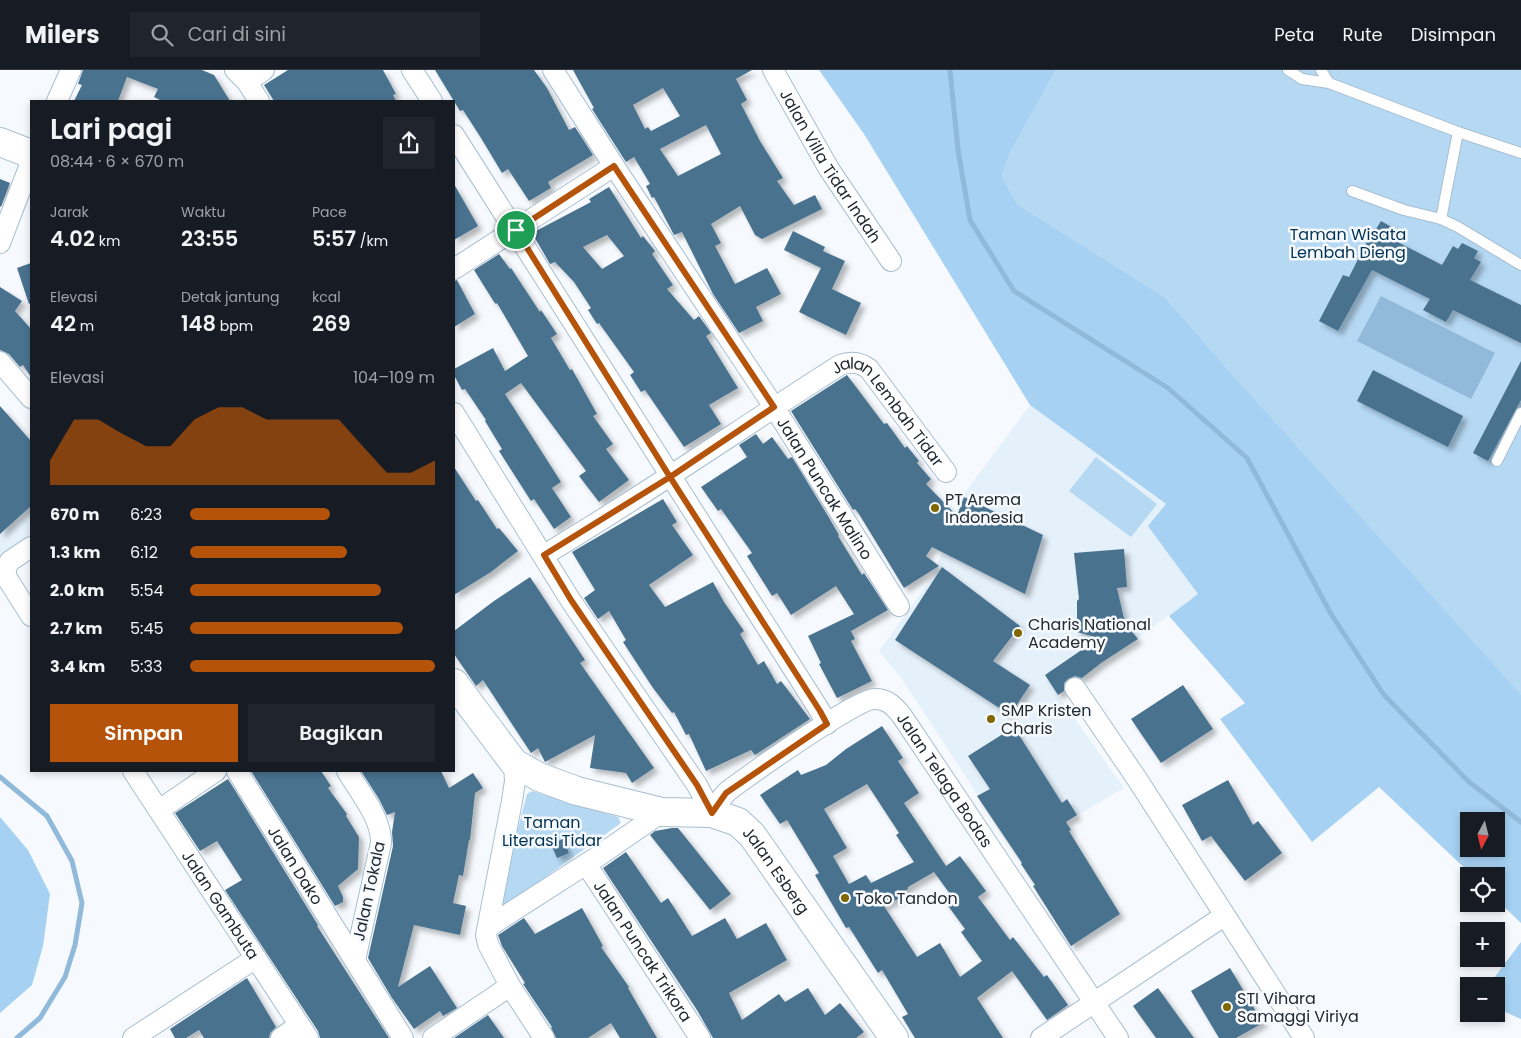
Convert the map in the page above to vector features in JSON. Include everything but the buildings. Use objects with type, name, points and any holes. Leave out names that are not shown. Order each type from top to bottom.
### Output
[{"type":"main road","points":[[0,142],[30,154]]},
{"type":"main road","points":[[455,684],[514,764]]},
{"type":"main road","name":"Jalan Esberg","points":[[514,764],[539,777],[577,791],[662,812],[712,813],[738,822],[752,835],[894,1038]]},
{"type":"street","points":[[57,100],[71,70]]},
{"type":"street","points":[[258,100],[241,76],[264,70]]},
{"type":"street","points":[[412,70],[431,100]]},
{"type":"street","name":"Jalan Puncak Malino","points":[[554,70],[614,166],[774,407],[899,606]]},
{"type":"street","name":"Jalan Villa Tidar Indah","points":[[773,70],[829,169],[891,261]]},
{"type":"street","points":[[455,137],[516,230],[827,724]]},
{"type":"street","points":[[0,243],[30,165]]},
{"type":"street","points":[[455,268],[614,166]]},
{"type":"street","points":[[0,362],[30,397]]},
{"type":"street","name":"Jalan Lembah Tidar","points":[[544,555],[670,477],[774,407],[846,362],[864,365],[869,369],[946,472]]},
{"type":"street","points":[[455,415],[571,600],[697,785],[712,813]]},
{"type":"street","points":[[30,548],[7,564],[5,569],[7,578],[30,614]]},
{"type":"street","points":[[1075,688],[1137,779],[1304,1038]]},
{"type":"street","name":"Jalan Telaga Bodas","points":[[712,813],[726,793],[827,724],[862,702],[874,698],[887,701],[895,707],[1118,1038]]},
{"type":"street","points":[[514,764],[515,781],[512,801],[486,935],[488,944],[510,986],[544,1038]]},
{"type":"street","name":"Jalan Gambuta","points":[[133,772],[304,1032]]},
{"type":"street","points":[[159,810],[215,772]]},
{"type":"street","name":"Jalan Dako","points":[[238,772],[403,1038]]},
{"type":"street","name":"Jalan Tokala","points":[[348,772],[377,822],[381,833],[354,960]]},
{"type":"street","points":[[488,927],[662,812]]},
{"type":"street","name":"Jalan Puncak Trikora","points":[[586,864],[700,1038]]},
{"type":"street","points":[[1041,1038],[1224,916]]},
{"type":"street","points":[[133,1038],[256,958]]},
{"type":"street","points":[[433,1038],[510,986]]},
{"type":"street","points":[[281,1038],[304,1032]]},
{"type":"lane","points":[[1288,70],[1302,79],[1329,83],[1458,132],[1521,152]]},
{"type":"lane","points":[[1321,70],[1329,83]]},
{"type":"lane","points":[[1441,219],[1458,132]]},
{"type":"lane","points":[[1352,191],[1404,210],[1441,219],[1458,226],[1521,265]]},
{"type":"lane","points":[[1497,461],[1521,413]]},
{"type":"shaded area","points":[[819,70],[1056,70],[1010,153],[1002,176],[1017,204],[1165,297],[1236,379],[1521,695],[1521,923],[1505,908],[1505,867],[1463,867],[1379,787],[1312,842],[1220,719],[1245,703],[1169,616],[1198,594],[1148,526],[1166,504],[1030,405],[864,134]]},
{"type":"shaded area","points":[[1381,296],[1495,353],[1471,399],[1357,341]]},
{"type":"shaded area","name":"Charis National Academy","points":[[1030,405],[1166,505],[1148,526],[1199,594],[1058,695],[1124,788],[1066,822],[1071,830],[1020,860],[902,679],[879,651],[933,576],[964,494]]},
{"type":"shaded area","points":[[0,457],[30,490],[30,536],[0,556]]},
{"type":"shaded area","points":[[0,817],[28,850],[50,894],[43,946],[32,985],[0,1013]]},
{"type":"shaded area","points":[[1521,942],[1521,1019],[1505,1012],[1505,977],[1495,977],[1502,967],[1505,967],[1505,963]]},
{"type":"green space","name":"Taman Wisata Lembah Dieng","points":[[1056,70],[1521,70],[1521,697],[1334,493],[1165,297],[1017,204],[1002,176],[1010,153]]},
{"type":"green space","points":[[1096,457],[1157,504],[1131,537],[1069,491]]},
{"type":"green space","name":"Taman Literasi Tidar","points":[[532,791],[618,817],[621,823],[505,906],[499,900],[527,794]]},
{"type":"waterway","points":[[950,70],[958,150],[970,220],[1014,291],[1168,388],[1247,458],[1331,614],[1384,695],[1469,782],[1521,822]]},
{"type":"waterway","points":[[0,777],[47,816],[72,861],[82,903],[75,945],[65,977],[40,1018],[17,1038]]},
{"type":"place","name":"PT Arema Indonesia","points":[[935,508]]},
{"type":"place","name":"Charis National Academy","points":[[1018,633]]},
{"type":"place","name":"SMP Kristen Charis","points":[[991,719]]},
{"type":"place","name":"Toko Tandon","points":[[845,898]]},
{"type":"place","name":"STI Vihara Samaggi Viriya","points":[[1227,1007]]},
{"type":"route","points":[[516,230],[614,166],[774,407],[670,477],[544,555],[571,600],[697,785],[712,813],[726,793],[827,724],[670,477],[516,230]]}]
